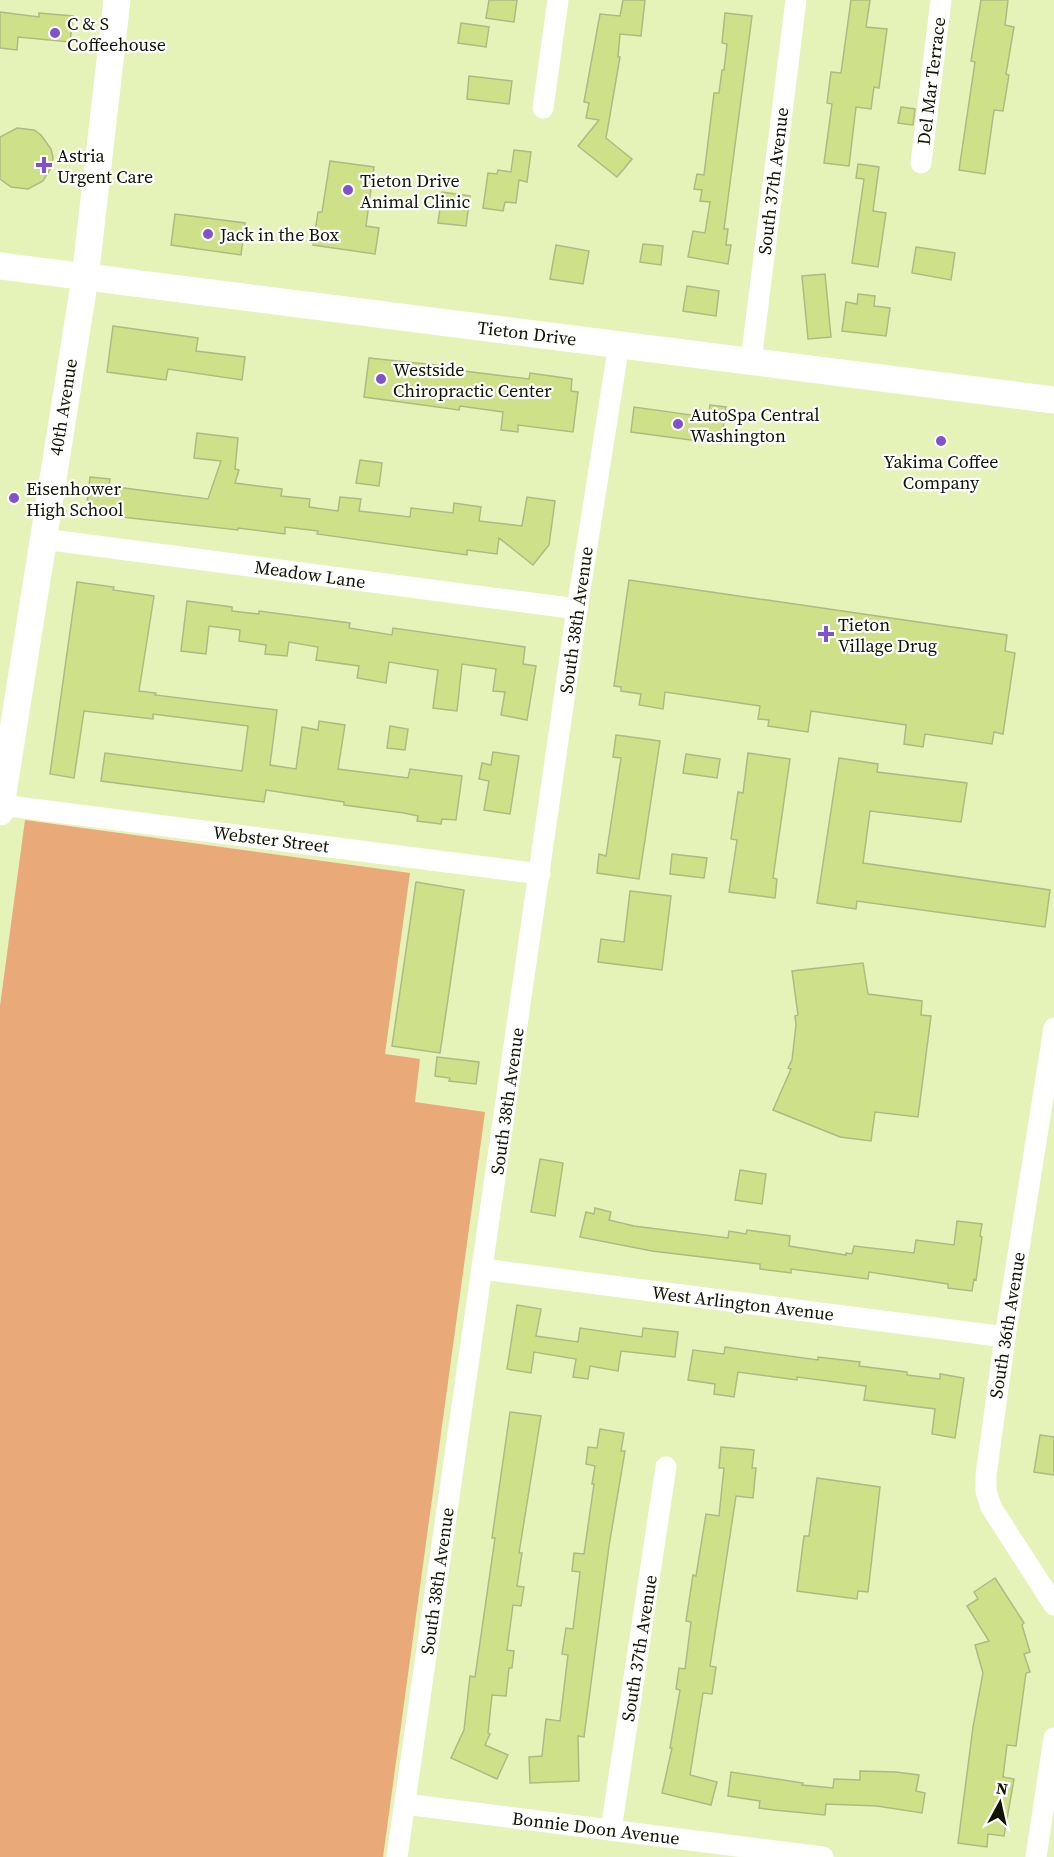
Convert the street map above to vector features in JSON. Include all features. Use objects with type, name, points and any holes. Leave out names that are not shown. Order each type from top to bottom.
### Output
[{"type":"main road","name":"40th Avenue","points":[[0,808],[85,278],[117,0]]},
{"type":"main road","name":"Tieton Drive","points":[[0,266],[1054,400]]},
{"type":"street","points":[[543,108],[558,0]]},
{"type":"street","name":"South 37th Avenue","points":[[751,361],[795,0]]},
{"type":"street","name":"Del Mar Terrace","points":[[921,163],[941,0]]},
{"type":"street","name":"South 38th Avenue","points":[[397,1857],[577,609],[619,344]]},
{"type":"street","name":"Meadow Lane","points":[[43,539],[577,609]]},
{"type":"street","name":"Webster Street","points":[[0,808],[540,874]]},
{"type":"street","name":"South 36th Avenue","points":[[1054,1028],[1005,1337],[986,1475],[986,1491],[991,1507],[1054,1605]]},
{"type":"street","name":"West Arlington Avenue","points":[[482,1269],[1005,1337]]},
{"type":"street","name":"South 37th Avenue","points":[[611,1830],[666,1467]]},
{"type":"street","points":[[1036,1857],[1054,1738]]},
{"type":"street","name":"Bonnie Doon Avenue","points":[[405,1804],[823,1857]]},
{"type":"shaded area","points":[[25,820],[410,873],[385,1054],[420,1059],[415,1102],[485,1112],[383,1857],[0,1857],[0,1006]]},
{"type":"building","points":[[489,0],[517,0],[514,22],[486,18]]},
{"type":"building","points":[[623,0],[645,0],[641,36],[620,34],[618,57],[620,57],[606,138],[632,159],[617,177],[578,146],[599,120],[586,118],[589,103],[584,102],[600,14],[620,16]]},
{"type":"building","points":[[851,0],[870,0],[866,27],[887,29],[879,88],[874,87],[871,109],[856,107],[849,166],[824,163],[832,104],[827,103],[831,72],[841,73]]},
{"type":"building","points":[[981,0],[1008,0],[1005,25],[1014,27],[1006,74],[1009,75],[1003,111],[994,110],[985,174],[959,170],[975,62],[971,61]]},
{"type":"building","points":[[0,12],[39,17],[39,13],[73,16],[70,42],[18,37],[17,50],[0,48]]},
{"type":"building","points":[[725,13],[752,16],[724,229],[728,229],[726,245],[731,245],[728,264],[688,257],[693,231],[705,233],[710,202],[700,201],[702,190],[694,189],[697,174],[704,175],[714,93],[719,93],[722,70],[724,70],[727,44],[722,43]]},
{"type":"building","points":[[461,23],[489,27],[486,47],[458,43]]},
{"type":"building","points":[[469,76],[512,81],[509,104],[467,99]]},
{"type":"building","points":[[901,107],[915,109],[913,125],[898,123]]},
{"type":"building","points":[[17,128],[34,130],[41,135],[51,149],[53,157],[52,166],[43,181],[28,189],[11,187],[0,179],[0,137]]},
{"type":"building","points":[[514,150],[531,152],[527,182],[519,180],[516,203],[505,202],[503,211],[483,208],[488,173],[497,174],[498,170],[511,172]]},
{"type":"building","name":"Tieton Drive Animal Clinic","points":[[330,161],[374,167],[366,226],[379,228],[375,254],[313,245],[318,212],[322,212]]},
{"type":"building","points":[[858,164],[879,167],[873,211],[886,213],[878,267],[852,263],[864,179],[856,178]]},
{"type":"building","points":[[442,192],[470,196],[466,226],[438,223]]},
{"type":"building","name":"Jack in the Box","points":[[175,214],[245,223],[241,255],[171,245]]},
{"type":"building","points":[[643,244],[663,246],[661,265],[640,262]]},
{"type":"building","points":[[556,245],[589,251],[583,284],[550,279]]},
{"type":"building","points":[[916,247],[955,253],[951,280],[912,273]]},
{"type":"building","points":[[825,274],[831,337],[808,339],[802,276]]},
{"type":"building","points":[[687,286],[719,291],[716,316],[683,311]]},
{"type":"building","points":[[858,294],[875,296],[874,306],[890,308],[886,336],[842,331],[846,302],[857,304]]},
{"type":"building","points":[[113,326],[198,338],[196,351],[245,357],[242,380],[168,369],[166,380],[107,372]]},
{"type":"building","points":[[369,358],[464,368],[464,371],[529,379],[530,373],[572,379],[571,391],[578,392],[573,432],[518,425],[518,432],[501,430],[503,412],[460,406],[459,410],[364,397]]},
{"type":"building","name":"AutoSpa Central Washington","points":[[710,405],[726,407],[721,444],[631,432],[634,407],[698,416],[699,410],[709,412]]},
{"type":"building","points":[[197,433],[238,438],[235,469],[239,470],[235,483],[282,489],[281,496],[310,499],[309,507],[338,511],[340,497],[361,499],[359,511],[410,517],[411,508],[453,513],[454,503],[481,507],[479,521],[522,526],[527,497],[555,501],[549,545],[533,565],[499,538],[497,554],[467,550],[467,555],[317,534],[318,531],[285,527],[285,534],[86,513],[90,477],[110,479],[109,486],[208,499],[221,461],[194,458]]},
{"type":"building","points":[[360,460],[382,463],[379,486],[356,483]]},
{"type":"building","points":[[629,580],[1007,635],[1005,651],[1015,653],[1003,734],[994,732],[992,744],[925,734],[923,747],[904,744],[906,725],[811,711],[808,732],[768,726],[769,720],[758,719],[760,706],[665,692],[663,709],[639,705],[641,694],[621,691],[621,687],[614,686]]},
{"type":"building","points":[[77,582],[154,596],[139,691],[277,710],[270,765],[296,769],[302,727],[318,730],[319,721],[345,725],[338,769],[408,778],[410,769],[462,776],[456,820],[442,819],[441,824],[417,821],[418,816],[404,813],[344,805],[344,802],[266,790],[264,802],[101,781],[105,753],[242,771],[248,726],[153,714],[153,719],[84,711],[74,778],[50,774]]},
{"type":"building","points":[[187,601],[232,607],[232,611],[259,614],[259,611],[350,623],[349,628],[392,635],[393,628],[525,647],[523,664],[536,666],[527,720],[501,715],[505,692],[493,691],[496,669],[462,664],[457,711],[433,708],[438,670],[389,662],[386,683],[357,678],[359,666],[316,660],[318,647],[289,642],[287,656],[265,654],[266,645],[239,641],[240,630],[209,626],[206,654],[181,651]]},
{"type":"building","points":[[390,726],[408,729],[405,750],[387,748]]},
{"type":"building","points":[[616,735],[660,741],[639,879],[597,873],[599,854],[606,856],[621,758],[613,757]]},
{"type":"building","points":[[493,752],[519,756],[510,814],[484,810],[489,781],[479,779],[482,763],[491,765]]},
{"type":"building","points":[[748,753],[790,759],[773,878],[777,879],[775,898],[729,892],[737,840],[731,839],[738,792],[743,793]]},
{"type":"building","points":[[686,754],[720,759],[717,778],[683,773]]},
{"type":"building","points":[[839,758],[878,764],[877,772],[967,783],[961,822],[870,811],[863,863],[1050,890],[1045,927],[857,901],[856,909],[817,903]]},
{"type":"building","points":[[672,854],[707,858],[704,878],[670,874]]},
{"type":"building","points":[[416,882],[464,890],[440,1053],[392,1046]]},
{"type":"building","points":[[630,891],[671,896],[662,970],[598,962],[601,939],[624,942]]},
{"type":"building","points":[[863,963],[868,994],[922,1001],[921,1015],[931,1016],[918,1117],[875,1112],[871,1141],[840,1137],[773,1110],[791,1069],[788,1068],[792,1060],[795,1016],[798,1015],[792,971]]},
{"type":"building","points":[[437,1057],[479,1062],[476,1084],[449,1081],[450,1078],[435,1076]]},
{"type":"building","points":[[540,1159],[563,1163],[555,1216],[531,1212]]},
{"type":"building","points":[[740,1170],[766,1174],[762,1204],[735,1200]]},
{"type":"building","points":[[595,1208],[611,1212],[609,1220],[634,1226],[728,1238],[729,1231],[746,1234],[747,1230],[790,1236],[789,1246],[846,1255],[846,1253],[852,1254],[854,1246],[914,1253],[916,1240],[954,1245],[957,1221],[982,1224],[980,1236],[982,1237],[976,1280],[974,1279],[972,1291],[948,1288],[948,1284],[869,1272],[868,1279],[791,1269],[791,1273],[760,1269],[760,1264],[652,1251],[580,1237],[586,1212],[594,1214]]},
{"type":"building","points":[[517,1305],[541,1309],[536,1336],[578,1342],[580,1328],[642,1337],[643,1328],[678,1332],[675,1357],[621,1351],[618,1371],[590,1366],[588,1379],[573,1377],[576,1359],[534,1352],[531,1373],[507,1369]]},
{"type":"building","points":[[725,1347],[818,1360],[818,1357],[860,1362],[859,1366],[907,1372],[907,1375],[940,1379],[940,1374],[964,1378],[955,1438],[932,1434],[935,1409],[864,1400],[866,1386],[738,1372],[734,1397],[714,1394],[715,1384],[688,1380],[693,1350],[724,1354]]},
{"type":"building","points":[[510,1412],[541,1416],[519,1553],[522,1553],[517,1586],[524,1587],[521,1606],[513,1605],[507,1650],[514,1651],[512,1668],[509,1668],[506,1696],[492,1695],[488,1733],[490,1734],[485,1745],[508,1755],[497,1779],[451,1758],[464,1730],[470,1676],[475,1677]]},
{"type":"building","points":[[600,1429],[624,1433],[621,1451],[625,1451],[609,1546],[584,1737],[578,1736],[579,1781],[530,1783],[529,1757],[542,1756],[546,1719],[560,1721],[568,1655],[562,1654],[566,1628],[573,1629],[580,1572],[572,1571],[574,1553],[584,1554],[594,1484],[592,1484],[595,1466],[586,1464],[588,1447],[597,1448]]},
{"type":"building","points":[[1040,1435],[1054,1437],[1054,1475],[1034,1472]]},
{"type":"building","points":[[721,1447],[754,1450],[752,1468],[756,1468],[753,1498],[736,1496],[710,1666],[716,1667],[712,1694],[703,1693],[690,1775],[717,1782],[711,1805],[662,1793],[672,1748],[670,1748],[680,1690],[676,1689],[679,1668],[685,1669],[691,1622],[686,1621],[693,1575],[696,1576],[706,1514],[719,1516],[724,1468],[719,1468]]},
{"type":"building","points":[[817,1478],[880,1487],[868,1592],[858,1591],[857,1599],[797,1591],[804,1536],[809,1536]]},
{"type":"building","points":[[995,1578],[1024,1623],[1022,1625],[1030,1652],[1024,1654],[1030,1672],[1026,1673],[1016,1746],[1007,1745],[1003,1777],[1014,1779],[1004,1836],[988,1834],[987,1847],[958,1843],[973,1727],[983,1673],[975,1645],[989,1641],[967,1606],[978,1599],[974,1592]]},
{"type":"building","points":[[860,1771],[919,1775],[916,1791],[925,1793],[922,1813],[877,1806],[826,1804],[825,1815],[759,1808],[760,1801],[728,1796],[731,1772],[803,1783],[802,1785],[833,1788],[834,1779],[860,1780]]},
{"type":"place","name":"C & S Coffeehouse","points":[[55,33]]},
{"type":"place","name":"Astria Urgent Care","points":[[44,165]]},
{"type":"place","name":"Tieton Drive Animal Clinic","points":[[348,190]]},
{"type":"place","name":"Jack in the Box","points":[[208,234]]},
{"type":"place","name":"Westside Chiropractic Center","points":[[381,379]]},
{"type":"place","name":"AutoSpa Central Washington","points":[[678,424]]},
{"type":"place","name":"Yakima Coffee Company","points":[[941,441]]},
{"type":"place","name":"Eisenhower High School","points":[[14,498]]},
{"type":"place","name":"Tieton Village Drug","points":[[826,634]]}]
